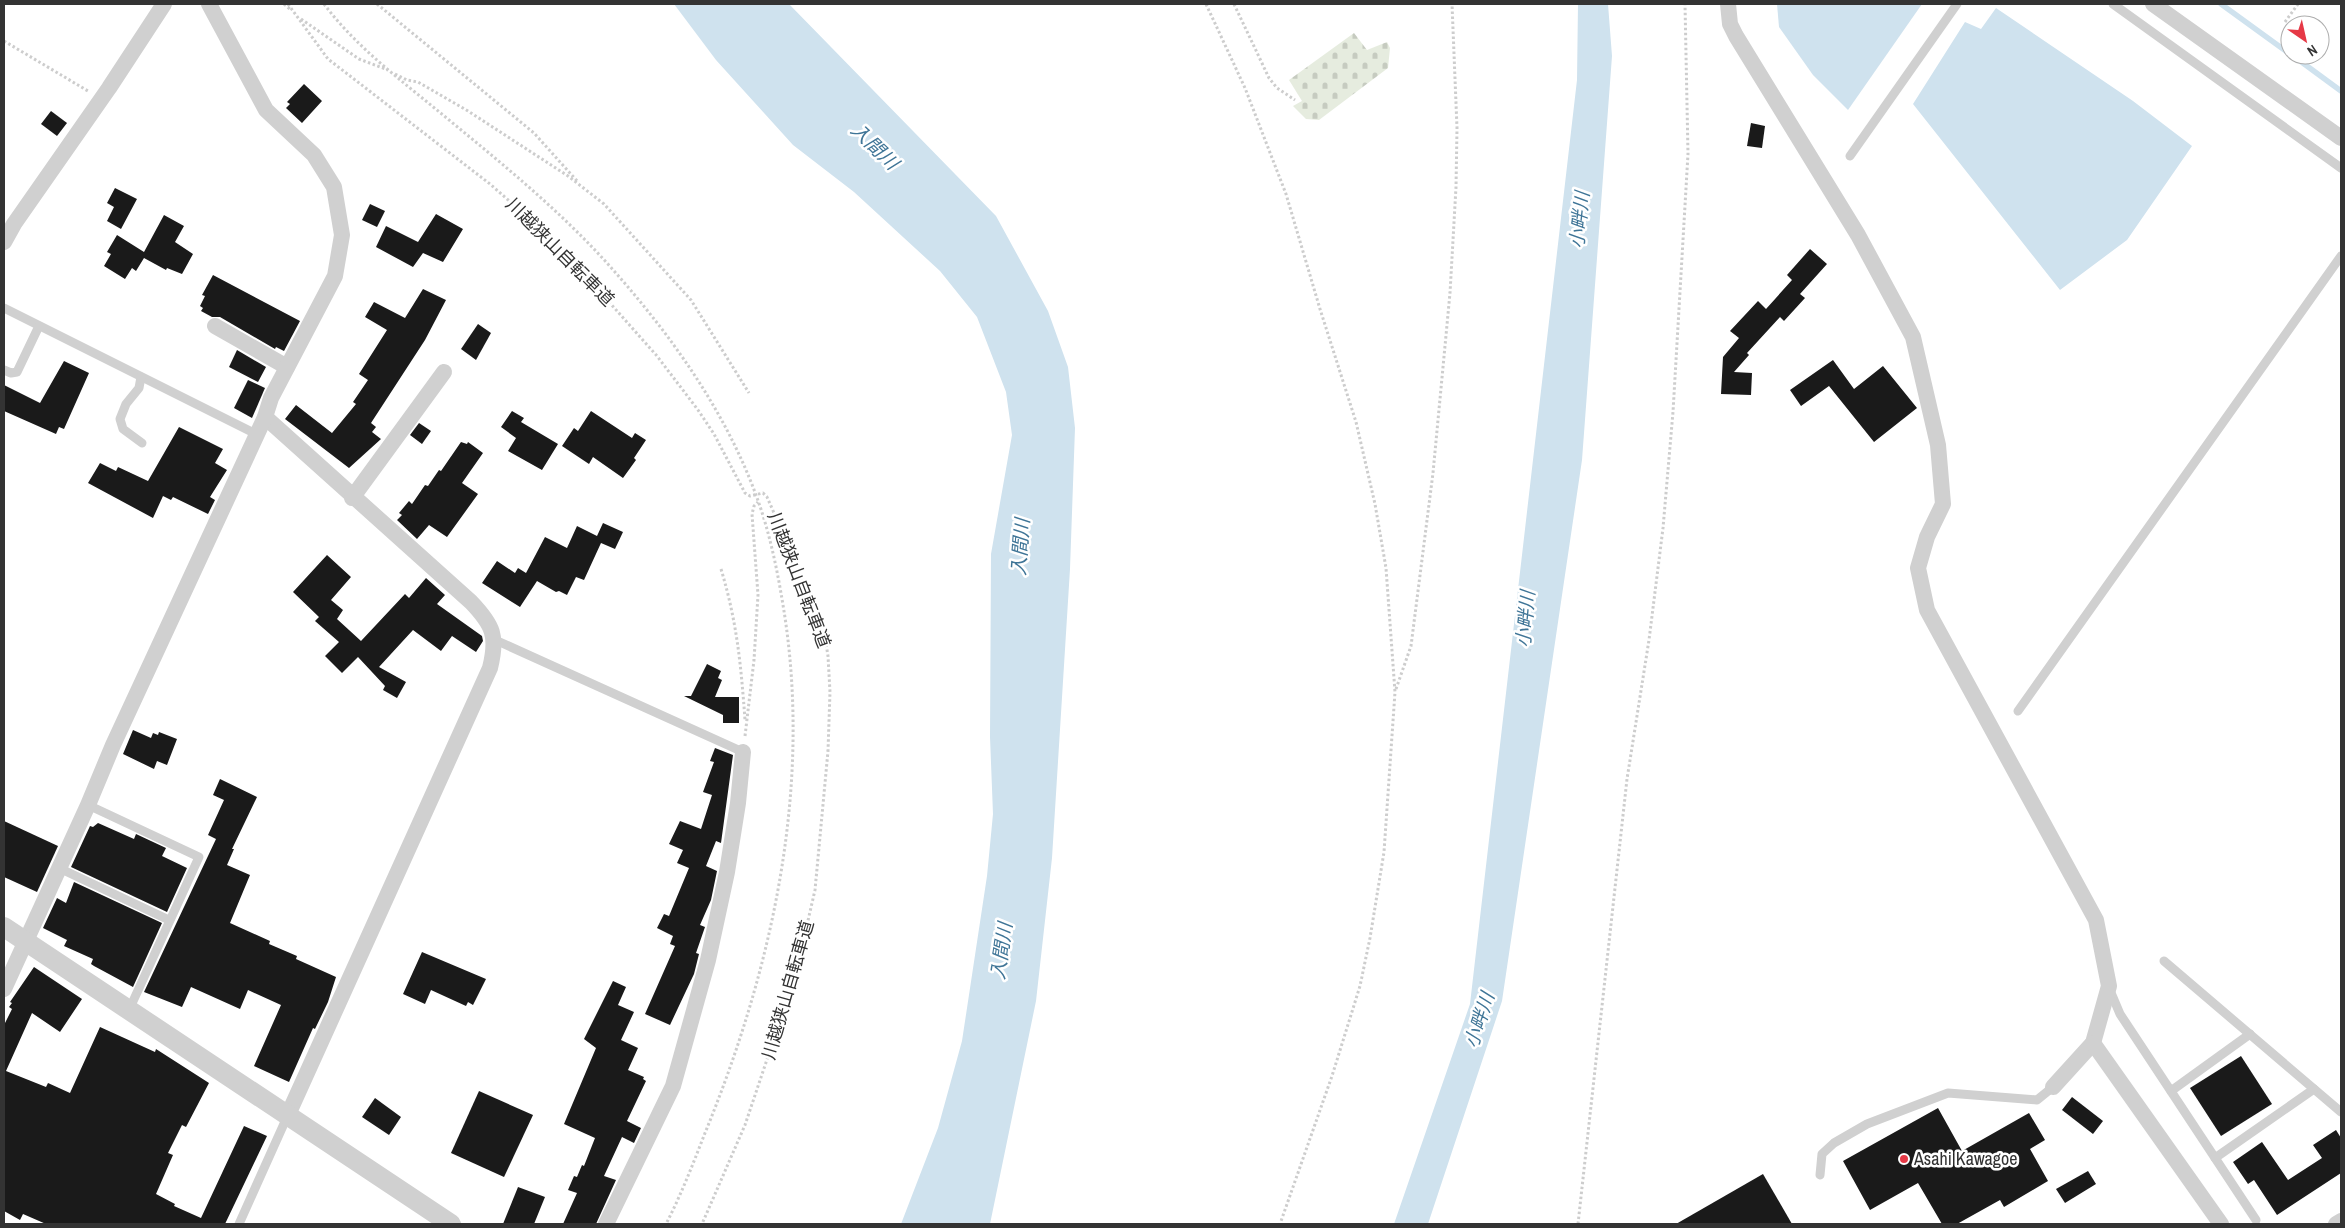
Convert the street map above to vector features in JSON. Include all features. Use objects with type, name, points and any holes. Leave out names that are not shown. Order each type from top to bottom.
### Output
[{"type":"street","points":[[4,242],[14,224],[164,4]]},
{"type":"street","points":[[4,989],[113,746],[265,417],[271,398],[336,276],[342,234],[334,187],[314,155],[266,110],[209,4]]},
{"type":"street","points":[[1728,4],[1730,24],[1736,36],[1858,235],[1914,337],[1938,444],[1943,504],[1927,537],[1918,568],[1927,610],[2096,920],[2109,986],[2093,1043],[2053,1087]]},
{"type":"street","points":[[2153,4],[2341,138]]},
{"type":"street","points":[[215,326],[287,367]]},
{"type":"street","points":[[352,498],[444,372]]},
{"type":"street","points":[[265,417],[352,498],[471,602],[488,620],[495,649],[490,668],[287,1117]]},
{"type":"street","points":[[606,1224],[673,1086],[708,960],[718,916],[738,803],[743,752]]},
{"type":"street","points":[[4,927],[287,1117],[451,1224]]},
{"type":"street","points":[[2093,1043],[2221,1224]]},
{"type":"street","points":[[2336,1224],[2341,1221]]},
{"type":"lane","points":[[1850,156],[1957,4]]},
{"type":"lane","points":[[2113,4],[2341,168]]},
{"type":"lane","points":[[2018,711],[2341,256]]},
{"type":"lane","points":[[4,308],[256,434]]},
{"type":"lane","points":[[4,370],[11,373],[17,372],[39,326]]},
{"type":"lane","points":[[141,377],[139,388],[126,404],[120,419],[123,429],[142,443]]},
{"type":"lane","points":[[493,639],[743,752]]},
{"type":"lane","points":[[88,805],[199,857],[129,1011]]},
{"type":"lane","points":[[59,868],[169,920]]},
{"type":"lane","points":[[2164,961],[2341,1112]]},
{"type":"lane","points":[[2109,986],[2120,1014],[2256,1220]]},
{"type":"lane","points":[[2171,1091],[2250,1034]]},
{"type":"lane","points":[[1820,1175],[1822,1154],[1834,1143],[1867,1124],[1920,1103],[1948,1093],[2037,1100],[2053,1087]]},
{"type":"lane","points":[[2214,1158],[2314,1089]]},
{"type":"lane","points":[[239,1224],[287,1117]]},
{"type":"path","points":[[284,4],[298,17],[358,60],[389,70],[407,80],[418,82],[468,111],[604,204],[691,300],[749,393]]},
{"type":"path","name":"川越狭山自転車道","points":[[288,4],[328,59],[490,184],[539,227],[652,350],[698,410],[722,447],[744,493],[750,496],[763,493],[767,497],[825,637],[830,692],[828,750],[815,890],[796,973],[745,1125],[702,1224]]},
{"type":"path","points":[[324,4],[357,41],[545,201],[612,268],[660,327],[696,377],[737,449],[758,502],[777,572],[790,646],[794,739],[789,818],[774,908],[751,1003],[726,1082],[677,1202],[666,1224]]},
{"type":"path","points":[[378,4],[534,133],[583,188]]},
{"type":"path","points":[[1206,4],[1245,88],[1286,194],[1356,422],[1376,504],[1386,568],[1395,692],[1384,852],[1360,986],[1332,1076],[1280,1224]]},
{"type":"path","points":[[1234,4],[1269,78],[1277,88],[1295,100]]},
{"type":"path","points":[[1395,692],[1411,646],[1432,473],[1450,293],[1457,128],[1452,4]]},
{"type":"path","points":[[1578,1224],[1627,779],[1649,640],[1663,528],[1681,293],[1688,154],[1686,4]]},
{"type":"path","points":[[2290,15],[2298,4]]},
{"type":"path","points":[[4,41],[101,99]]},
{"type":"path","points":[[743,752],[754,660],[758,595],[752,514],[754,506],[758,502]]},
{"type":"path","points":[[721,569],[731,602],[740,647],[746,728]]},
{"type":"green space","points":[[1354,33],[1367,50],[1387,42],[1390,48],[1388,68],[1319,120],[1306,119],[1293,106],[1302,101],[1289,80]]},
{"type":"water","name":"入間川","points":[[674,4],[789,4],[996,216],[1048,311],[1068,367],[1075,428],[1070,569],[1052,858],[1036,1001],[990,1224],[901,1224],[938,1128],[962,1041],[987,876],[993,814],[990,737],[991,554],[1012,435],[1006,392],[977,317],[940,271],[854,192],[793,145],[716,60]]},
{"type":"water","name":"小畔川","points":[[1578,4],[1608,4],[1612,56],[1582,460],[1502,1001],[1428,1224],[1394,1224],[1470,1004],[1577,80]]},
{"type":"water","points":[[1777,4],[1922,4],[1848,110],[1813,75],[1779,27]]},
{"type":"water","points":[[1996,8],[2133,101],[2192,146],[2127,240],[2060,290],[1913,104],[1965,22],[1981,29]]},
{"type":"building","points":[[304,84],[322,101],[302,123],[286,108],[290,104],[287,102]]},
{"type":"building","points":[[51,111],[67,123],[57,136],[41,124]]},
{"type":"building","points":[[1751,123],[1765,126],[1762,148],[1747,146]]},
{"type":"building","points":[[115,188],[137,199],[121,229],[107,221],[114,207],[107,203]]},
{"type":"building","points":[[370,204],[385,211],[377,227],[362,220]]},
{"type":"building","points":[[436,214],[463,229],[443,262],[423,253],[413,267],[376,247],[386,226],[418,242]]},
{"type":"building","points":[[164,215],[184,226],[175,242],[193,254],[182,274],[167,268],[166,270],[144,258],[136,271],[132,268],[125,279],[104,266],[111,254],[107,252],[117,235],[144,252]]},
{"type":"building","points":[[1810,249],[1827,264],[1800,294],[1805,298],[1784,321],[1780,317],[1747,353],[1749,355],[1734,372],[1752,373],[1751,395],[1721,394],[1723,357],[1739,338],[1730,331],[1758,301],[1766,309],[1792,280],[1787,275]]},
{"type":"building","points":[[213,275],[300,321],[284,351],[276,347],[275,349],[220,317],[212,317],[201,311],[203,308],[200,306],[205,296],[202,295]]},
{"type":"building","points":[[423,289],[446,300],[425,340],[371,423],[376,427],[372,432],[381,439],[349,468],[285,419],[296,405],[332,433],[356,404],[353,402],[368,380],[359,374],[387,330],[365,317],[374,302],[405,318]]},
{"type":"building","points":[[478,324],[491,333],[476,360],[461,349]]},
{"type":"building","points":[[237,350],[266,367],[258,382],[229,367]]},
{"type":"building","points":[[1833,360],[1854,389],[1883,366],[1917,408],[1874,442],[1829,386],[1801,406],[1790,390]]},
{"type":"building","points":[[64,361],[89,373],[64,429],[59,427],[56,434],[4,411],[4,385],[40,403]]},
{"type":"building","points":[[248,380],[265,388],[252,418],[234,408]]},
{"type":"building","points":[[512,411],[524,418],[521,422],[558,444],[542,470],[508,451],[516,438],[501,427]]},
{"type":"building","points":[[591,411],[632,438],[635,433],[646,440],[634,458],[636,460],[623,478],[593,457],[589,464],[562,446],[574,428],[578,431]]},
{"type":"building","points":[[419,423],[431,431],[422,444],[410,435]]},
{"type":"building","points":[[179,427],[223,449],[215,463],[227,470],[210,497],[215,500],[208,514],[173,497],[171,500],[163,496],[153,518],[88,483],[100,463],[116,471],[118,467],[148,481]]},
{"type":"building","points":[[461,442],[467,444],[468,442],[483,453],[462,483],[478,494],[447,537],[429,525],[417,539],[397,520],[402,515],[399,513],[409,501],[412,504],[425,485],[428,486]]},
{"type":"building","points":[[603,523],[623,532],[615,549],[601,543],[584,580],[576,577],[567,595],[559,591],[556,592],[537,581],[520,607],[482,583],[497,561],[515,573],[518,568],[526,573],[545,537],[567,548],[577,526],[597,536]]},
{"type":"building","points":[[327,555],[351,577],[331,600],[343,610],[337,619],[361,641],[405,594],[409,598],[426,578],[445,595],[437,604],[482,636],[483,641],[476,652],[452,636],[441,651],[413,630],[379,667],[406,682],[397,698],[383,690],[385,686],[358,657],[342,673],[325,656],[339,642],[315,621],[319,617],[293,592]]},
{"type":"building","points":[[707,664],[721,671],[718,678],[722,680],[715,697],[739,697],[739,723],[723,723],[723,715],[684,696],[691,696]]},
{"type":"building","points":[[133,730],[151,738],[153,733],[158,735],[159,732],[177,739],[167,765],[157,761],[154,769],[123,754]]},
{"type":"building","points":[[715,748],[733,755],[721,843],[716,841],[706,866],[717,871],[711,900],[700,925],[705,927],[696,953],[699,954],[694,974],[670,1025],[645,1014],[675,946],[670,944],[673,936],[657,928],[664,914],[669,916],[689,868],[677,863],[683,850],[669,844],[680,821],[701,829],[712,795],[703,792],[714,762],[710,761]]},
{"type":"building","points":[[220,779],[257,797],[232,849],[234,849],[227,865],[250,875],[230,923],[270,941],[269,944],[297,956],[296,959],[336,977],[328,1002],[315,1029],[313,1028],[289,1082],[254,1066],[281,1005],[248,990],[240,1009],[191,987],[182,1007],[144,992],[216,839],[208,835],[224,800],[213,795]]},
{"type":"building","points":[[4,821],[58,846],[37,892],[4,877]]},
{"type":"building","points":[[98,823],[134,839],[136,834],[166,848],[162,856],[187,868],[167,912],[71,867],[90,826],[93,827]]},
{"type":"building","points":[[74,882],[162,923],[133,987],[94,966],[91,964],[93,959],[64,946],[67,940],[43,928],[57,898],[66,903]]},
{"type":"building","points":[[422,952],[486,979],[473,1005],[468,1002],[466,1006],[431,990],[425,1004],[403,994]]},
{"type":"building","points":[[34,967],[82,999],[60,1032],[32,1013],[6,1071],[46,1087],[48,1083],[70,1093],[100,1027],[155,1052],[156,1049],[209,1083],[186,1127],[182,1125],[168,1153],[173,1155],[156,1194],[175,1204],[174,1206],[201,1218],[244,1126],[267,1136],[225,1224],[46,1224],[23,1214],[20,1220],[4,1211],[4,1025],[12,1009],[9,1007],[12,1003],[10,1002]]},
{"type":"building","points":[[613,981],[626,987],[618,1005],[634,1012],[621,1040],[638,1048],[628,1070],[644,1077],[643,1079],[646,1081],[627,1121],[641,1128],[634,1143],[622,1137],[604,1176],[616,1180],[596,1224],[563,1224],[577,1193],[568,1190],[574,1176],[577,1177],[582,1165],[584,1166],[595,1138],[564,1124],[596,1048],[584,1039]]},
{"type":"building","points":[[2241,1056],[2272,1104],[2221,1136],[2190,1088]]},
{"type":"building","points":[[479,1091],[533,1115],[504,1177],[451,1153]]},
{"type":"building","points":[[2072,1097],[2103,1121],[2093,1134],[2062,1110]]},
{"type":"building","points":[[375,1098],[401,1117],[389,1135],[362,1117]]},
{"type":"building","points":[[1938,1108],[1962,1151],[2029,1113],[2045,1140],[2030,1149],[2048,1181],[2004,1207],[2000,1200],[1957,1224],[1942,1224],[1918,1183],[1870,1210],[1843,1161]]},
{"type":"building","points":[[2336,1130],[2341,1138],[2341,1173],[2277,1215],[2254,1180],[2248,1184],[2233,1162],[2262,1142],[2288,1180],[2322,1158],[2313,1145]]},
{"type":"building","points":[[2088,1171],[2096,1184],[2065,1203],[2056,1189]]},
{"type":"building","points":[[1763,1174],[1792,1224],[1676,1224]]},
{"type":"building","points":[[518,1187],[545,1197],[534,1224],[503,1224]]},
{"type":"waterway","points":[[2221,4],[2280,47]]},
{"type":"waterway","points":[[2306,65],[2341,91]]},
{"type":"place","name":"Asahi Kawagoe","points":[[1904,1159]]}]
